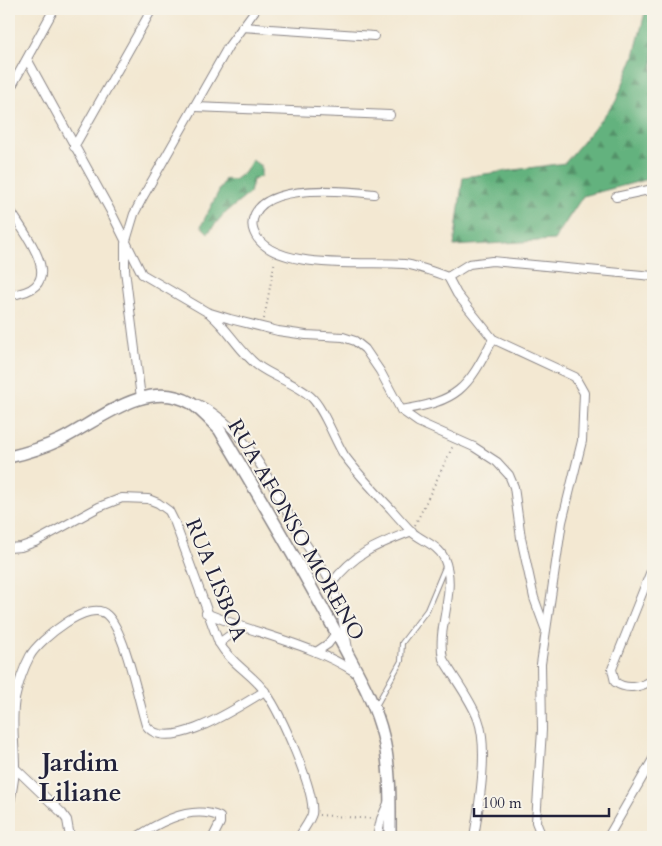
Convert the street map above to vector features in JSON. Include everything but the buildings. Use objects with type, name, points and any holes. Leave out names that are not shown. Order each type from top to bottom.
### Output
[{"type":"main road","name":"RUA AFONSO MORENO","points":[[9,457],[32,452],[58,441],[121,406],[141,398],[159,396],[185,401],[206,416],[219,429],[309,581],[357,673],[383,734],[390,797],[390,837]]},
{"type":"street","points":[[9,91],[54,9]]},
{"type":"street","points":[[74,147],[152,9]]},
{"type":"street","points":[[141,398],[125,270],[125,244],[134,214],[144,195],[228,47],[256,9]]},
{"type":"street","points":[[242,27],[374,36]]},
{"type":"street","points":[[27,59],[110,210],[125,244],[142,274],[207,312],[230,320],[306,335],[343,337],[355,341],[365,349],[380,371],[401,410],[418,422],[474,447],[496,462],[510,475],[514,487],[521,538],[530,581],[545,628]]},
{"type":"street","points":[[195,107],[390,116]]},
{"type":"street","points":[[616,197],[653,189]]},
{"type":"street","points":[[374,194],[346,191],[293,193],[267,202],[256,211],[252,222],[252,229],[257,238],[276,253],[313,260],[407,264],[448,277],[457,294],[492,339],[575,377],[584,393],[582,441],[562,522],[541,664],[542,730],[536,822],[542,837]]},
{"type":"street","points":[[9,208],[35,250],[42,271],[40,281],[30,291],[9,295]]},
{"type":"street","points":[[448,277],[469,264],[492,261],[653,276]]},
{"type":"street","points":[[207,312],[224,326],[239,347],[256,365],[310,396],[344,454],[412,531],[437,549],[446,564],[449,578],[448,595],[442,625],[441,648],[443,659],[478,720],[481,742],[481,787],[474,837]]},
{"type":"street","points":[[401,410],[437,403],[456,393],[471,378],[492,339]]},
{"type":"street","name":"RUA AFONSO MORENO","points":[[185,401],[206,408],[225,421],[247,446],[331,584],[340,608],[350,660]]},
{"type":"street","name":"RUA LISBOA","points":[[9,548],[21,547],[35,542],[99,507],[122,498],[148,499],[169,511],[175,523],[206,613],[219,643],[226,655],[265,691],[280,717],[312,799],[312,814]]},
{"type":"street","points":[[331,584],[358,555],[373,546],[412,531]]},
{"type":"street","points":[[653,566],[612,669],[615,682],[625,687],[634,688],[653,680]]},
{"type":"street","points":[[9,808],[15,768],[12,717],[23,672],[30,656],[39,644],[81,614],[90,610],[106,614],[113,623],[124,648],[146,725],[151,732],[159,736],[180,734],[209,722],[265,691]]},
{"type":"street","points":[[206,613],[240,628],[316,652],[342,663],[357,673]]},
{"type":"street","points":[[219,643],[240,628]]},
{"type":"street","points":[[316,652],[328,644],[336,633]]},
{"type":"street","points":[[608,837],[653,759]]},
{"type":"street","points":[[15,768],[62,813],[67,820],[70,837]]},
{"type":"street","name":"RUA AFONSO MORENO","points":[[377,837],[381,819],[390,797]]},
{"type":"street","points":[[137,837],[169,819],[199,813],[220,817],[220,823],[213,837]]},
{"type":"street","points":[[299,837],[312,814]]},
{"type":"lane","points":[[373,710],[401,662],[402,644],[427,610],[446,564]]},
{"type":"path","points":[[263,327],[276,253]]},
{"type":"path","points":[[412,531],[456,440]]},
{"type":"path","points":[[312,814],[381,819]]},
{"type":"green space","points":[[646,9],[653,9],[653,178],[583,196],[554,240],[454,246],[463,177],[565,163],[616,101],[634,56]]},
{"type":"green space","points":[[252,160],[261,166],[261,176],[253,180],[250,193],[223,215],[208,233],[201,226],[225,179],[234,180],[246,171]]},
{"type":"district","name":"Jardim Liliane","points":[[80,777]]}]
